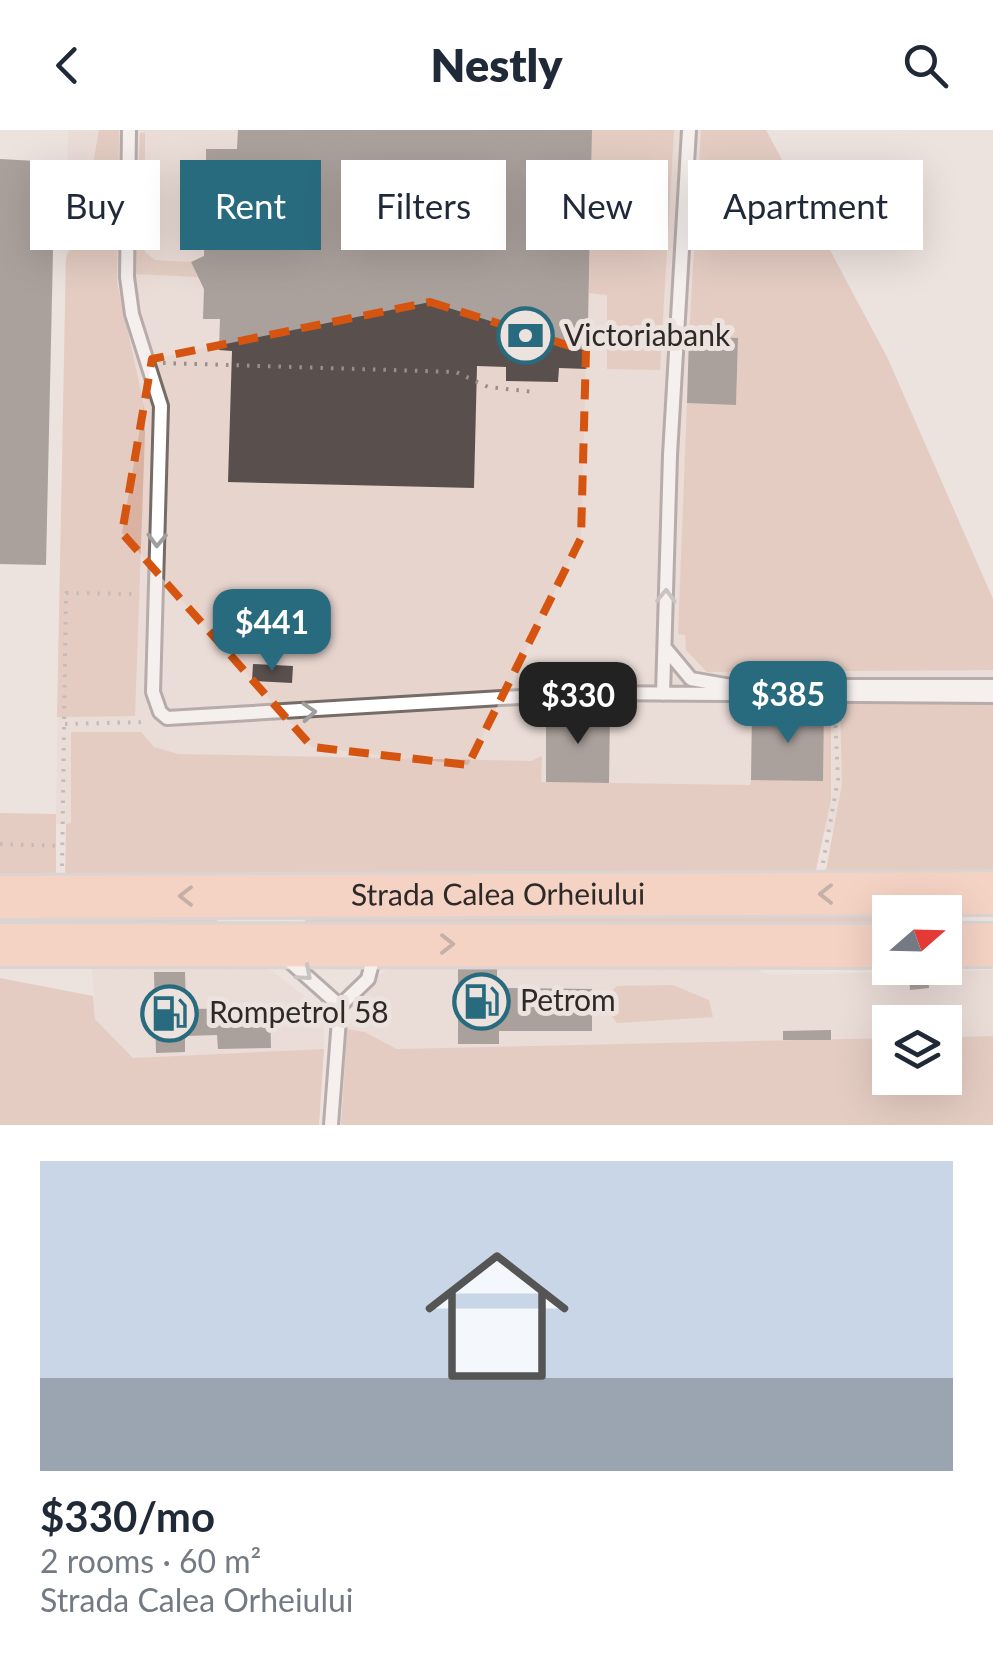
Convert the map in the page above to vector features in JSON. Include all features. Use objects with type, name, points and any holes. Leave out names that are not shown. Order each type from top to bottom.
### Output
[{"type":"highway","name":"Strada Calea Orheiului","points":[[0,897],[993,893]]},
{"type":"highway","points":[[266,896],[267,944]]},
{"type":"highway","name":"Strada Calea Orheiului","points":[[0,945],[872,946]]},
{"type":"highway","points":[[962,946],[993,945]]},
{"type":"lane","points":[[129,130],[127,276],[161,406],[154,702],[160,712],[177,720],[586,693],[993,696]]},
{"type":"lane","points":[[662,694],[670,455],[688,130]]},
{"type":"lane","points":[[665,647],[691,679],[716,686],[993,686]]},
{"type":"lane","points":[[664,668],[681,670]]},
{"type":"lane","points":[[267,944],[340,1006]]},
{"type":"lane","points":[[331,1125],[340,1006],[368,979],[377,944]]},
{"type":"path","points":[[147,362],[456,372],[488,387],[535,392]]},
{"type":"path","points":[[61,896],[66,593],[155,594]]},
{"type":"path","points":[[822,871],[838,779],[834,704]]},
{"type":"path","points":[[65,724],[139,725]]},
{"type":"path","points":[[0,844],[62,846]]},
{"type":"highlighted area","points":[[430,302],[586,351],[581,538],[468,765],[312,747],[122,533],[152,359]]},
{"type":"shaded area","points":[[68,130],[766,130],[782,160],[688,160],[688,250],[830,250],[888,359],[993,599],[993,834],[56,824],[66,250],[160,250],[160,160],[67,160]]},
{"type":"shaded area","points":[[99,130],[119,130],[119,160],[94,160]]},
{"type":"shaded area","points":[[592,130],[674,130],[668,233],[668,160],[591,160]]},
{"type":"shaded area","points":[[701,130],[766,130],[782,160],[699,160]]},
{"type":"shaded area","points":[[140,133],[145,133],[145,160],[139,160]]},
{"type":"shaded area","points":[[69,250],[117,250],[117,282],[144,405],[135,716],[57,717],[66,259]]},
{"type":"shaded area","points":[[135,250],[145,250],[155,260],[191,262],[198,277],[134,274]]},
{"type":"shaded area","points":[[590,250],[667,250],[660,370],[607,369],[607,295],[589,293]]},
{"type":"shaded area","points":[[694,250],[830,250],[888,359],[993,599],[993,670],[707,672],[686,650],[685,635],[678,634],[687,403],[736,404],[738,339],[689,337]]},
{"type":"shaded area","points":[[840,703],[993,703],[993,877],[824,881],[842,784]]},
{"type":"shaded area","points":[[824,706],[831,706],[831,800],[814,879],[65,883],[66,824],[71,823],[71,732],[141,732],[154,747],[178,754],[531,761],[542,756],[541,782],[750,785],[751,780],[823,781]]},
{"type":"shaded area","points":[[0,813],[56,814],[56,882],[0,883]]},
{"type":"shaded area","points":[[872,915],[872,924],[300,928],[307,918]]},
{"type":"shaded area","points":[[216,917],[218,925],[0,927],[0,918]]},
{"type":"shaded area","points":[[740,960],[769,975],[872,973],[872,985],[962,985],[962,971],[993,970],[993,1036],[962,1037],[962,1005],[872,1005],[872,1038],[397,1049],[366,1032],[347,1029],[374,980],[393,964]]},
{"type":"shaded area","points":[[246,963],[272,971],[317,1006],[323,1019],[324,1049],[133,1058],[95,1019],[92,964]]},
{"type":"shaded area","points":[[0,978],[93,996],[95,1019],[133,1058],[324,1049],[319,1125],[0,1125]]},
{"type":"shaded area","points":[[673,985],[709,1000],[713,1017],[617,1023],[612,1016],[612,991],[617,986]]},
{"type":"shaded area","points":[[347,1029],[365,1032],[397,1049],[872,1038],[872,1095],[962,1095],[962,1037],[993,1036],[993,1125],[341,1125]]},
{"type":"building","points":[[238,130],[592,130],[591,160],[526,160],[526,250],[589,250],[587,369],[559,368],[558,382],[506,381],[506,367],[477,366],[474,488],[228,482],[232,351],[219,350],[220,319],[203,319],[204,289],[191,262],[204,256],[204,250],[321,250],[321,160],[206,160],[206,149],[237,149]]},
{"type":"building","points":[[0,159],[30,161],[30,250],[53,250],[46,565],[0,564]]},
{"type":"building","points":[[689,337],[738,338],[736,405],[687,403]]},
{"type":"building","points":[[253,664],[293,666],[292,683],[252,681]]},
{"type":"building","points":[[752,711],[824,711],[823,781],[751,780]]},
{"type":"building","points":[[546,712],[610,712],[609,783],[546,782]]},
{"type":"building","points":[[458,969],[497,969],[497,988],[592,989],[592,1031],[499,1031],[499,1044],[458,1044]]},
{"type":"building","points":[[154,972],[185,972],[186,1009],[270,1008],[271,1048],[218,1049],[217,1035],[185,1036],[185,1052],[156,1053]]},
{"type":"building","points":[[910,985],[929,985],[929,988],[910,990]]},
{"type":"building","points":[[831,1030],[831,1040],[783,1040],[783,1031]]},
{"type":"place","name":"Victoriabank","points":[[525,336]]},
{"type":"place","name":"Petrom","points":[[481,1001]]},
{"type":"place","name":"Rompetrol 58","points":[[170,1013]]}]
